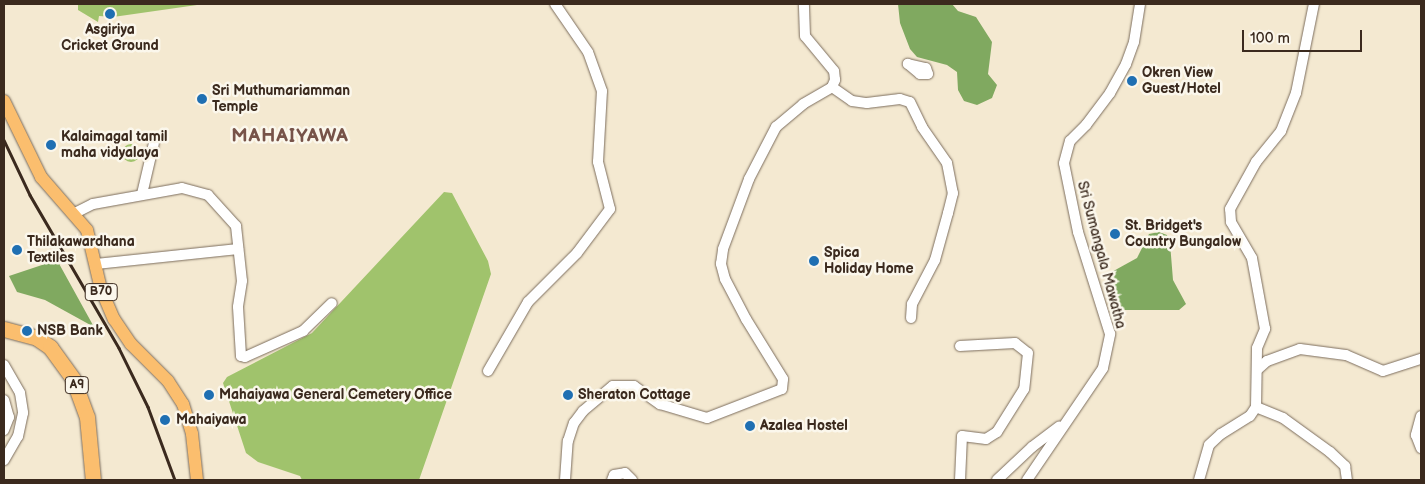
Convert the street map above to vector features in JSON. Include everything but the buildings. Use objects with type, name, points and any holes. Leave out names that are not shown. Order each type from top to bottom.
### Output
[{"type":"highway","name":"A9","points":[[4,329],[37,338],[50,347],[73,378],[87,418],[93,480]]},
{"type":"main road","name":"B70","points":[[4,101],[41,177],[75,213],[91,240],[103,297],[124,334],[168,381],[184,404],[192,434],[197,480]]},
{"type":"street","points":[[488,372],[528,302],[577,253],[610,209],[598,162],[602,91],[588,52],[554,4]]},
{"type":"street","points":[[565,480],[568,442],[574,423],[613,386],[634,386],[660,404],[707,418],[782,389],[782,379],[725,278],[721,264],[722,249],[749,179],[776,127],[832,87],[834,71],[805,36],[804,4]]},
{"type":"street","name":"Sri Sumangala Mawatha","points":[[1026,480],[1103,368],[1110,334],[1078,232],[1064,162],[1070,141],[1104,101],[1126,64],[1134,42],[1140,4]]},
{"type":"street","points":[[1199,480],[1210,445],[1221,434],[1250,416],[1256,407],[1257,348],[1265,329],[1252,258],[1231,222],[1230,210],[1256,162],[1281,131],[1296,93],[1314,4]]},
{"type":"street","points":[[832,87],[852,101],[867,103],[900,99],[910,102],[922,127],[947,163],[952,193],[948,213],[935,260],[912,304],[911,318]]},
{"type":"street","points":[[142,194],[154,143]]},
{"type":"street","points":[[75,213],[93,204],[182,188],[208,195],[233,220],[242,281],[238,307],[240,356],[245,357],[304,331],[332,303]]},
{"type":"street","points":[[96,264],[238,249]]},
{"type":"street","points":[[960,346],[1015,343],[1028,353],[1024,389],[997,432],[986,439],[962,436],[960,480]]},
{"type":"street","points":[[1258,369],[1267,361],[1300,349],[1346,355],[1383,371],[1421,359]]},
{"type":"street","points":[[4,365],[20,392],[23,413],[18,436],[4,460]]},
{"type":"street","points":[[4,400],[9,417],[4,430]]},
{"type":"street","points":[[1256,407],[1283,418],[1330,452],[1345,466],[1347,480]]},
{"type":"street","points":[[1421,416],[1416,435],[1421,448]]},
{"type":"street","points":[[997,480],[1032,447],[1066,422]]},
{"type":"street","points":[[612,480],[614,476],[625,473],[632,480]]},
{"type":"green space","name":"Asgiriya Cricket Ground","points":[[78,4],[204,4],[113,17],[99,16],[98,22],[78,10]]},
{"type":"green space","points":[[898,4],[952,4],[958,11],[976,17],[992,42],[988,74],[997,85],[992,98],[977,105],[964,101],[958,90],[957,72],[947,65],[917,57],[910,49],[900,23]]},
{"type":"green space","points":[[127,144],[135,144],[140,149],[138,160],[127,162],[122,157],[122,149]]},
{"type":"green space","points":[[444,192],[452,193],[488,261],[491,274],[419,480],[302,480],[300,476],[258,462],[246,453],[223,383],[227,377],[312,333]]},
{"type":"green space","points":[[1159,232],[1167,235],[1170,243],[1173,280],[1186,304],[1179,310],[1125,310],[1115,304],[1108,274],[1137,258],[1149,234]]},
{"type":"green space","points":[[57,260],[94,327],[45,300],[17,292],[9,276]]},
{"type":"railway","points":[[4,140],[30,195],[119,348],[148,407],[175,480]]},
{"type":"place","name":"Asgiriya Cricket Ground","points":[[110,14]]},
{"type":"place","name":"Okren View Guest/Hotel","points":[[1132,81]]},
{"type":"place","name":"Sri Muthumariamman Temple","points":[[202,99]]},
{"type":"place","name":"Kalaimagal tamil maha vidyalaya","points":[[51,145]]},
{"type":"place","name":"St. Bridget's Country Bungalow","points":[[1115,234]]},
{"type":"place","name":"Thilakawardhana Textiles","points":[[17,250]]},
{"type":"place","name":"Spica Holiday Home","points":[[814,261]]},
{"type":"place","name":"NSB Bank","points":[[27,331]]},
{"type":"place","name":"Mahaiyawa General Cemetery Office","points":[[209,395]]},
{"type":"place","name":"Sheraton Cottage","points":[[568,395]]},
{"type":"place","name":"Mahaiyawa","points":[[165,420]]},
{"type":"place","name":"Azalea Hostel","points":[[750,426]]},
{"type":"district","name":"MAHAIYAWA","points":[[290,137]]}]
